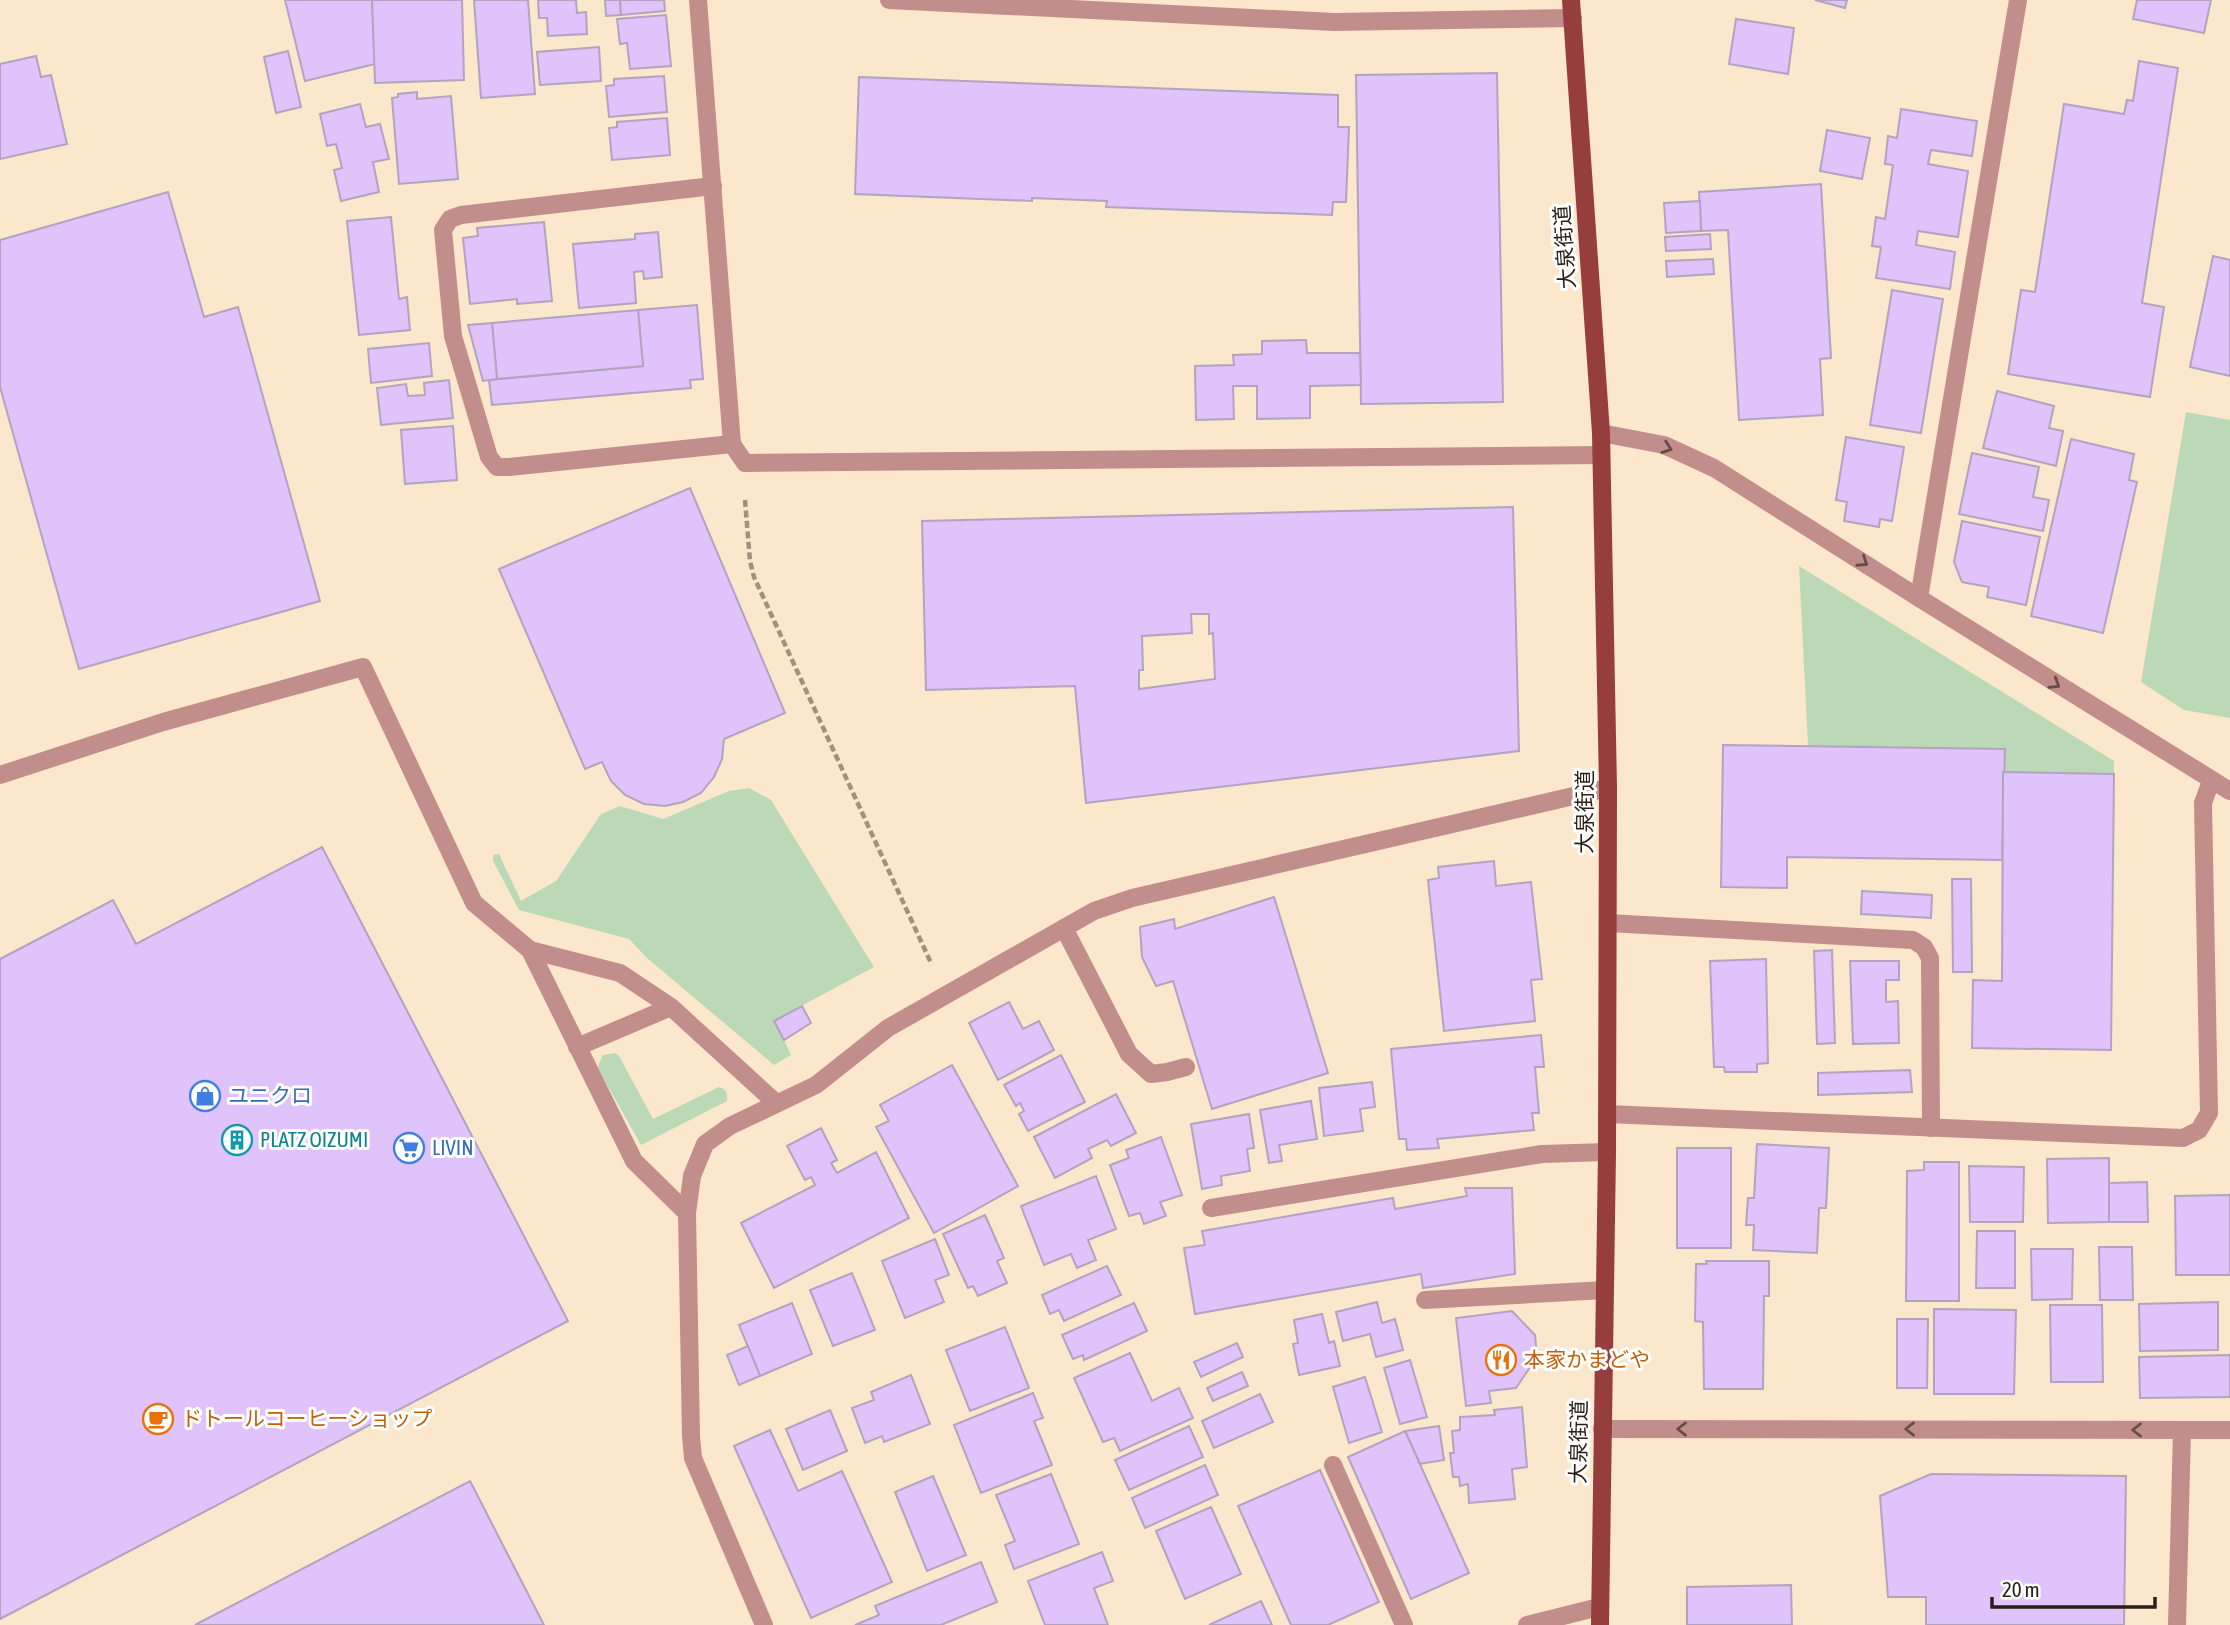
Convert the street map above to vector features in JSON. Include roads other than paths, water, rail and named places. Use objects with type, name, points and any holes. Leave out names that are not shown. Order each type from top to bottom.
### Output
[{"type":"main road","name":"大泉街道","points":[[1572,9],[1601,433],[1608,788],[1607,1152],[1600,1616]]},
{"type":"street","points":[[698,0],[732,444],[745,463],[1601,455]]},
{"type":"street","points":[[889,0],[1334,22],[1572,9]]},
{"type":"street","points":[[1919,598],[2018,0]]},
{"type":"street","points":[[713,186],[461,215],[450,219],[443,230],[453,336],[489,457],[497,467],[732,444]]},
{"type":"street","points":[[1601,433],[1664,445],[1714,468],[2230,791]]},
{"type":"street","points":[[0,775],[163,722],[363,667],[474,903],[530,950],[634,1161],[687,1213]]},
{"type":"street","points":[[1607,1114],[2183,1138],[2199,1130],[2209,1113],[2203,803],[2211,781]]},
{"type":"street","points":[[764,1625],[693,1458],[687,1213],[692,1175],[705,1144],[730,1126],[816,1085],[888,1028],[1094,911],[1132,898],[1608,788]]},
{"type":"street","points":[[1608,923],[1913,940],[1924,947],[1930,958],[1931,1128]]},
{"type":"street","points":[[1064,928],[1129,1055],[1151,1074],[1186,1067]]},
{"type":"street","points":[[530,950],[620,973],[671,1007],[776,1103]]},
{"type":"street","points":[[577,1047],[671,1007]]},
{"type":"street","points":[[1211,1208],[1542,1154],[1607,1152]]},
{"type":"street","points":[[1425,1300],[1605,1290]]},
{"type":"street","points":[[1602,1429],[2230,1430]]},
{"type":"street","points":[[2178,1625],[2182,1430]]},
{"type":"street","points":[[1333,1465],[1404,1625]]},
{"type":"street","points":[[1527,1625],[1600,1616]]},
{"type":"place","name":"ユニクロ","points":[[205,1096]]},
{"type":"place","name":"PLATZ OIZUMI","points":[[237,1140]]},
{"type":"place","name":"LIVIN","points":[[409,1148]]},
{"type":"place","name":"本家かまどや","points":[[1501,1360]]},
{"type":"place","name":"ドトールコーヒーショップ","points":[[158,1419]]}]
